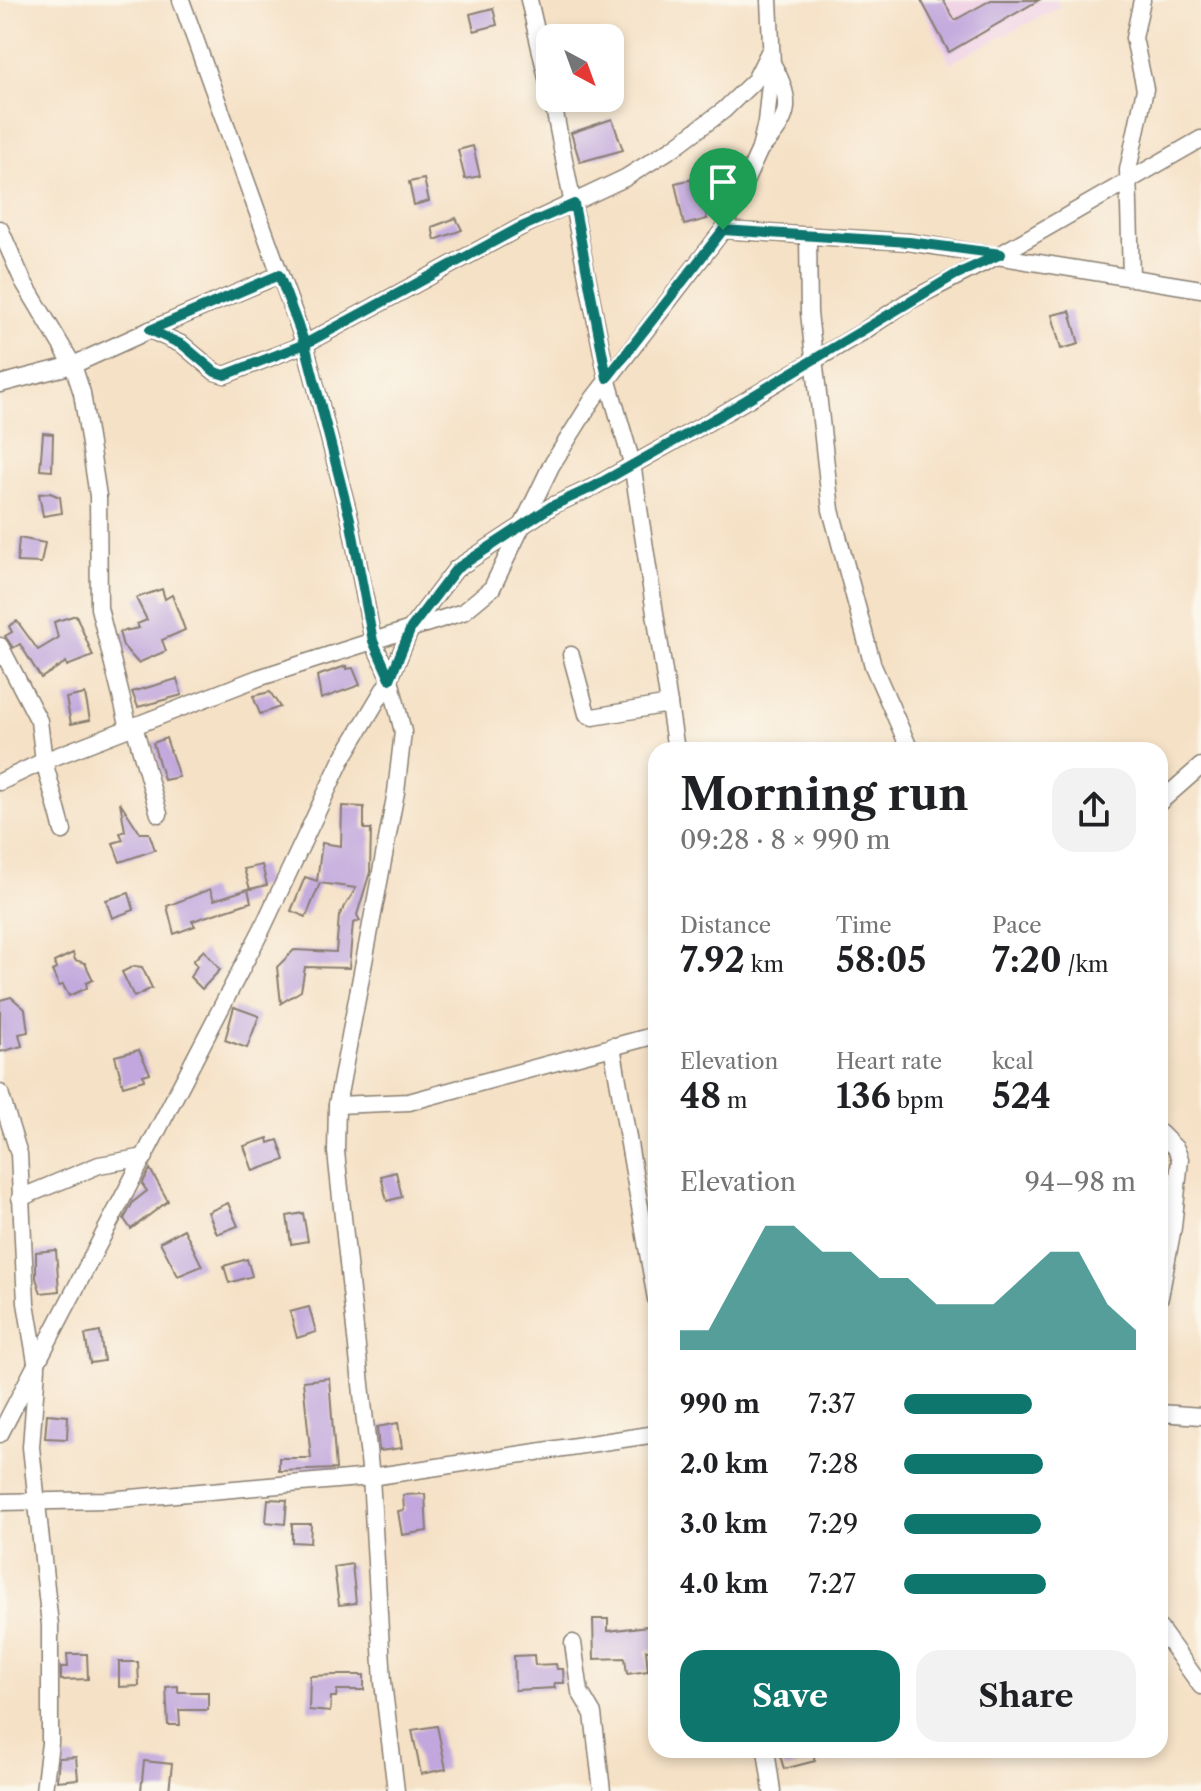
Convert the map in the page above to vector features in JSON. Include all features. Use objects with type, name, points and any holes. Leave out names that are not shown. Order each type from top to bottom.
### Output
[{"type":"street","points":[[181,0],[305,344],[350,519],[373,641],[390,679],[403,732],[396,792],[337,1105],[339,1198],[371,1477],[383,1682],[396,1791]]},
{"type":"street","points":[[529,0],[536,30]]},
{"type":"street","points":[[0,782],[44,761],[258,678],[463,612],[476,604],[501,574],[523,522],[557,456],[607,378],[723,230],[760,149],[772,56],[769,0]]},
{"type":"street","points":[[1131,276],[1128,170],[1145,89],[1134,38],[1142,0]]},
{"type":"street","points":[[150,330],[183,345],[215,372],[225,375],[305,344],[519,228],[574,204],[661,156],[724,110],[755,80],[772,56]]},
{"type":"street","points":[[555,112],[607,378],[632,463],[675,742]]},
{"type":"street","points":[[0,1434],[37,1368],[91,1256],[262,929],[341,761],[390,679],[411,628],[456,569],[523,522],[816,360],[919,295],[1001,254],[1201,139]]},
{"type":"street","points":[[0,229],[23,281],[73,365],[88,418],[98,496],[99,608],[131,727],[159,814]]},
{"type":"street","points":[[723,230],[909,242],[1001,254],[1049,267],[1131,276],[1201,289]]},
{"type":"street","points":[[808,235],[809,313],[831,510],[873,666],[906,742]]},
{"type":"street","points":[[0,384],[73,365],[279,275]]},
{"type":"street","points":[[0,646],[32,702],[63,831]]},
{"type":"street","points":[[571,655],[587,714],[593,717],[669,704]]},
{"type":"street","points":[[1168,795],[1201,766]]},
{"type":"street","points":[[337,1105],[381,1106],[409,1102],[648,1037]]},
{"type":"street","points":[[612,1046],[648,1253]]},
{"type":"street","points":[[0,1093],[19,1154],[26,1303],[37,1368],[31,1447],[34,1499],[50,1625],[50,1743],[44,1791]]},
{"type":"street","points":[[1168,1141],[1180,1159],[1168,1254]]},
{"type":"street","points":[[20,1198],[99,1165],[145,1157]]},
{"type":"street","points":[[1168,1414],[1201,1416]]},
{"type":"street","points":[[0,1502],[108,1500],[371,1477],[648,1435]]},
{"type":"street","points":[[1168,1640],[1201,1686]]},
{"type":"street","points":[[573,1643],[580,1692],[593,1714],[602,1791]]},
{"type":"street","points":[[767,1758],[772,1791]]},
{"type":"shaded area","points":[[918,0],[1056,0],[1060,7],[950,63]]},
{"type":"building","points":[[921,0],[943,0],[955,20],[991,0],[1039,0],[949,52]]},
{"type":"building","points":[[493,8],[497,25],[474,31],[470,14]]},
{"type":"building","points":[[612,119],[623,150],[580,162],[571,133]]},
{"type":"building","points":[[473,146],[480,176],[465,179],[458,150]]},
{"type":"building","points":[[698,178],[707,219],[684,225],[675,183]]},
{"type":"building","points":[[424,179],[429,201],[414,205],[409,182]]},
{"type":"building","points":[[456,218],[462,230],[435,240],[432,227]]},
{"type":"building","points":[[1070,311],[1079,344],[1061,349],[1052,315]]},
{"type":"building","points":[[43,433],[53,434],[52,471],[40,470]]},
{"type":"building","points":[[50,493],[60,497],[62,513],[43,516],[39,494]]},
{"type":"building","points":[[19,538],[45,543],[41,563],[17,562]]},
{"type":"building","points":[[162,589],[165,599],[172,595],[185,630],[162,640],[166,651],[138,663],[123,646],[119,632],[139,628],[137,624],[147,620],[136,598]]},
{"type":"building","points":[[76,615],[93,656],[67,666],[66,662],[41,678],[20,644],[13,648],[5,636],[12,632],[9,626],[17,621],[38,650],[58,638],[54,622]]},
{"type":"building","points":[[346,666],[346,669],[353,668],[360,685],[321,699],[317,676]]},
{"type":"building","points":[[177,679],[182,695],[138,707],[132,692]]},
{"type":"building","points":[[270,692],[280,707],[260,714],[253,696]]},
{"type":"building","points":[[85,694],[90,720],[71,724],[66,698]]},
{"type":"building","points":[[166,738],[179,777],[164,780],[153,743]]},
{"type":"building","points":[[120,802],[140,833],[149,833],[155,850],[120,862],[113,843],[123,840],[120,833],[125,831]]},
{"type":"building","points":[[342,806],[364,807],[364,829],[371,829],[370,872],[357,915],[360,921],[353,923],[349,968],[305,967],[301,991],[281,1003],[277,967],[294,950],[336,952],[339,916],[356,888],[320,883],[306,917],[291,911],[305,877],[317,881],[322,843],[341,846]]},
{"type":"building","points":[[262,865],[267,885],[250,889],[244,869]]},
{"type":"building","points":[[210,889],[214,900],[248,889],[251,902],[192,921],[195,926],[174,934],[167,906]]},
{"type":"building","points":[[129,893],[134,910],[112,918],[106,900]]},
{"type":"building","points":[[204,950],[220,970],[202,989],[190,977],[197,966],[193,961]]},
{"type":"building","points":[[73,953],[75,960],[85,963],[93,980],[86,983],[87,988],[69,996],[63,985],[59,986],[52,971],[56,969],[54,962]]},
{"type":"building","points":[[134,966],[142,967],[152,988],[134,997],[122,972]]},
{"type":"building","points":[[11,997],[25,1009],[28,1032],[19,1034],[22,1046],[0,1052],[0,1000]]},
{"type":"building","points":[[234,1007],[259,1016],[247,1048],[225,1040]]},
{"type":"building","points":[[139,1050],[150,1073],[143,1075],[144,1080],[123,1086],[115,1056]]},
{"type":"building","points":[[268,1138],[269,1143],[278,1140],[285,1160],[253,1171],[244,1146]]},
{"type":"building","points":[[150,1169],[168,1201],[131,1229],[124,1219],[133,1202],[147,1191],[142,1184]]},
{"type":"building","points":[[396,1172],[402,1197],[387,1201],[381,1176]]},
{"type":"building","points":[[228,1203],[238,1226],[217,1234],[208,1212]]},
{"type":"building","points":[[303,1213],[308,1241],[291,1244],[287,1216]]},
{"type":"building","points":[[184,1229],[202,1266],[178,1276],[160,1242]]},
{"type":"building","points":[[56,1250],[59,1291],[41,1293],[36,1278],[36,1252]]},
{"type":"building","points":[[247,1259],[252,1276],[229,1283],[224,1266]]},
{"type":"building","points":[[309,1307],[316,1332],[297,1338],[290,1312]]},
{"type":"building","points":[[100,1332],[104,1361],[90,1363],[85,1335]]},
{"type":"building","points":[[329,1378],[336,1469],[279,1471],[279,1458],[311,1458],[303,1381]]},
{"type":"building","points":[[47,1414],[68,1416],[67,1439],[45,1438]]},
{"type":"building","points":[[398,1423],[402,1448],[379,1451],[377,1427]]},
{"type":"building","points":[[425,1494],[427,1531],[402,1535],[398,1511],[404,1510],[403,1495]]},
{"type":"building","points":[[268,1499],[287,1500],[285,1524],[266,1522]]},
{"type":"building","points":[[292,1524],[311,1524],[310,1543],[292,1542]]},
{"type":"building","points":[[352,1564],[356,1603],[339,1605],[334,1567]]},
{"type":"building","points":[[593,1619],[608,1619],[608,1631],[648,1626],[648,1671],[627,1674],[625,1658],[594,1659]]},
{"type":"building","points":[[67,1654],[87,1654],[88,1679],[61,1680],[61,1667],[68,1667]]},
{"type":"building","points":[[534,1655],[535,1665],[556,1664],[557,1669],[563,1669],[564,1683],[554,1683],[555,1688],[515,1690],[514,1656]]},
{"type":"building","points":[[119,1662],[138,1662],[139,1686],[119,1687]]},
{"type":"building","points":[[364,1675],[364,1690],[337,1690],[336,1697],[331,1697],[330,1712],[309,1710],[310,1676]]},
{"type":"building","points":[[178,1686],[178,1692],[208,1692],[208,1710],[179,1710],[180,1725],[168,1725],[166,1687]]},
{"type":"building","points":[[437,1726],[446,1769],[421,1774],[412,1730]]},
{"type":"building","points":[[76,1757],[78,1779],[57,1781],[59,1758]]},
{"type":"building","points":[[781,1758],[814,1758],[815,1761],[784,1769]]},
{"type":"building","points":[[144,1761],[172,1764],[169,1791],[141,1791]]},
{"type":"route","points":[[723,230],[607,378],[574,204],[519,228],[305,344],[279,275],[150,330],[183,345],[215,372],[225,375],[305,344],[350,519],[373,641],[390,679],[399,649],[411,628],[456,569],[523,522],[593,487],[721,415],[955,275],[1001,254],[909,242],[723,230]]}]
